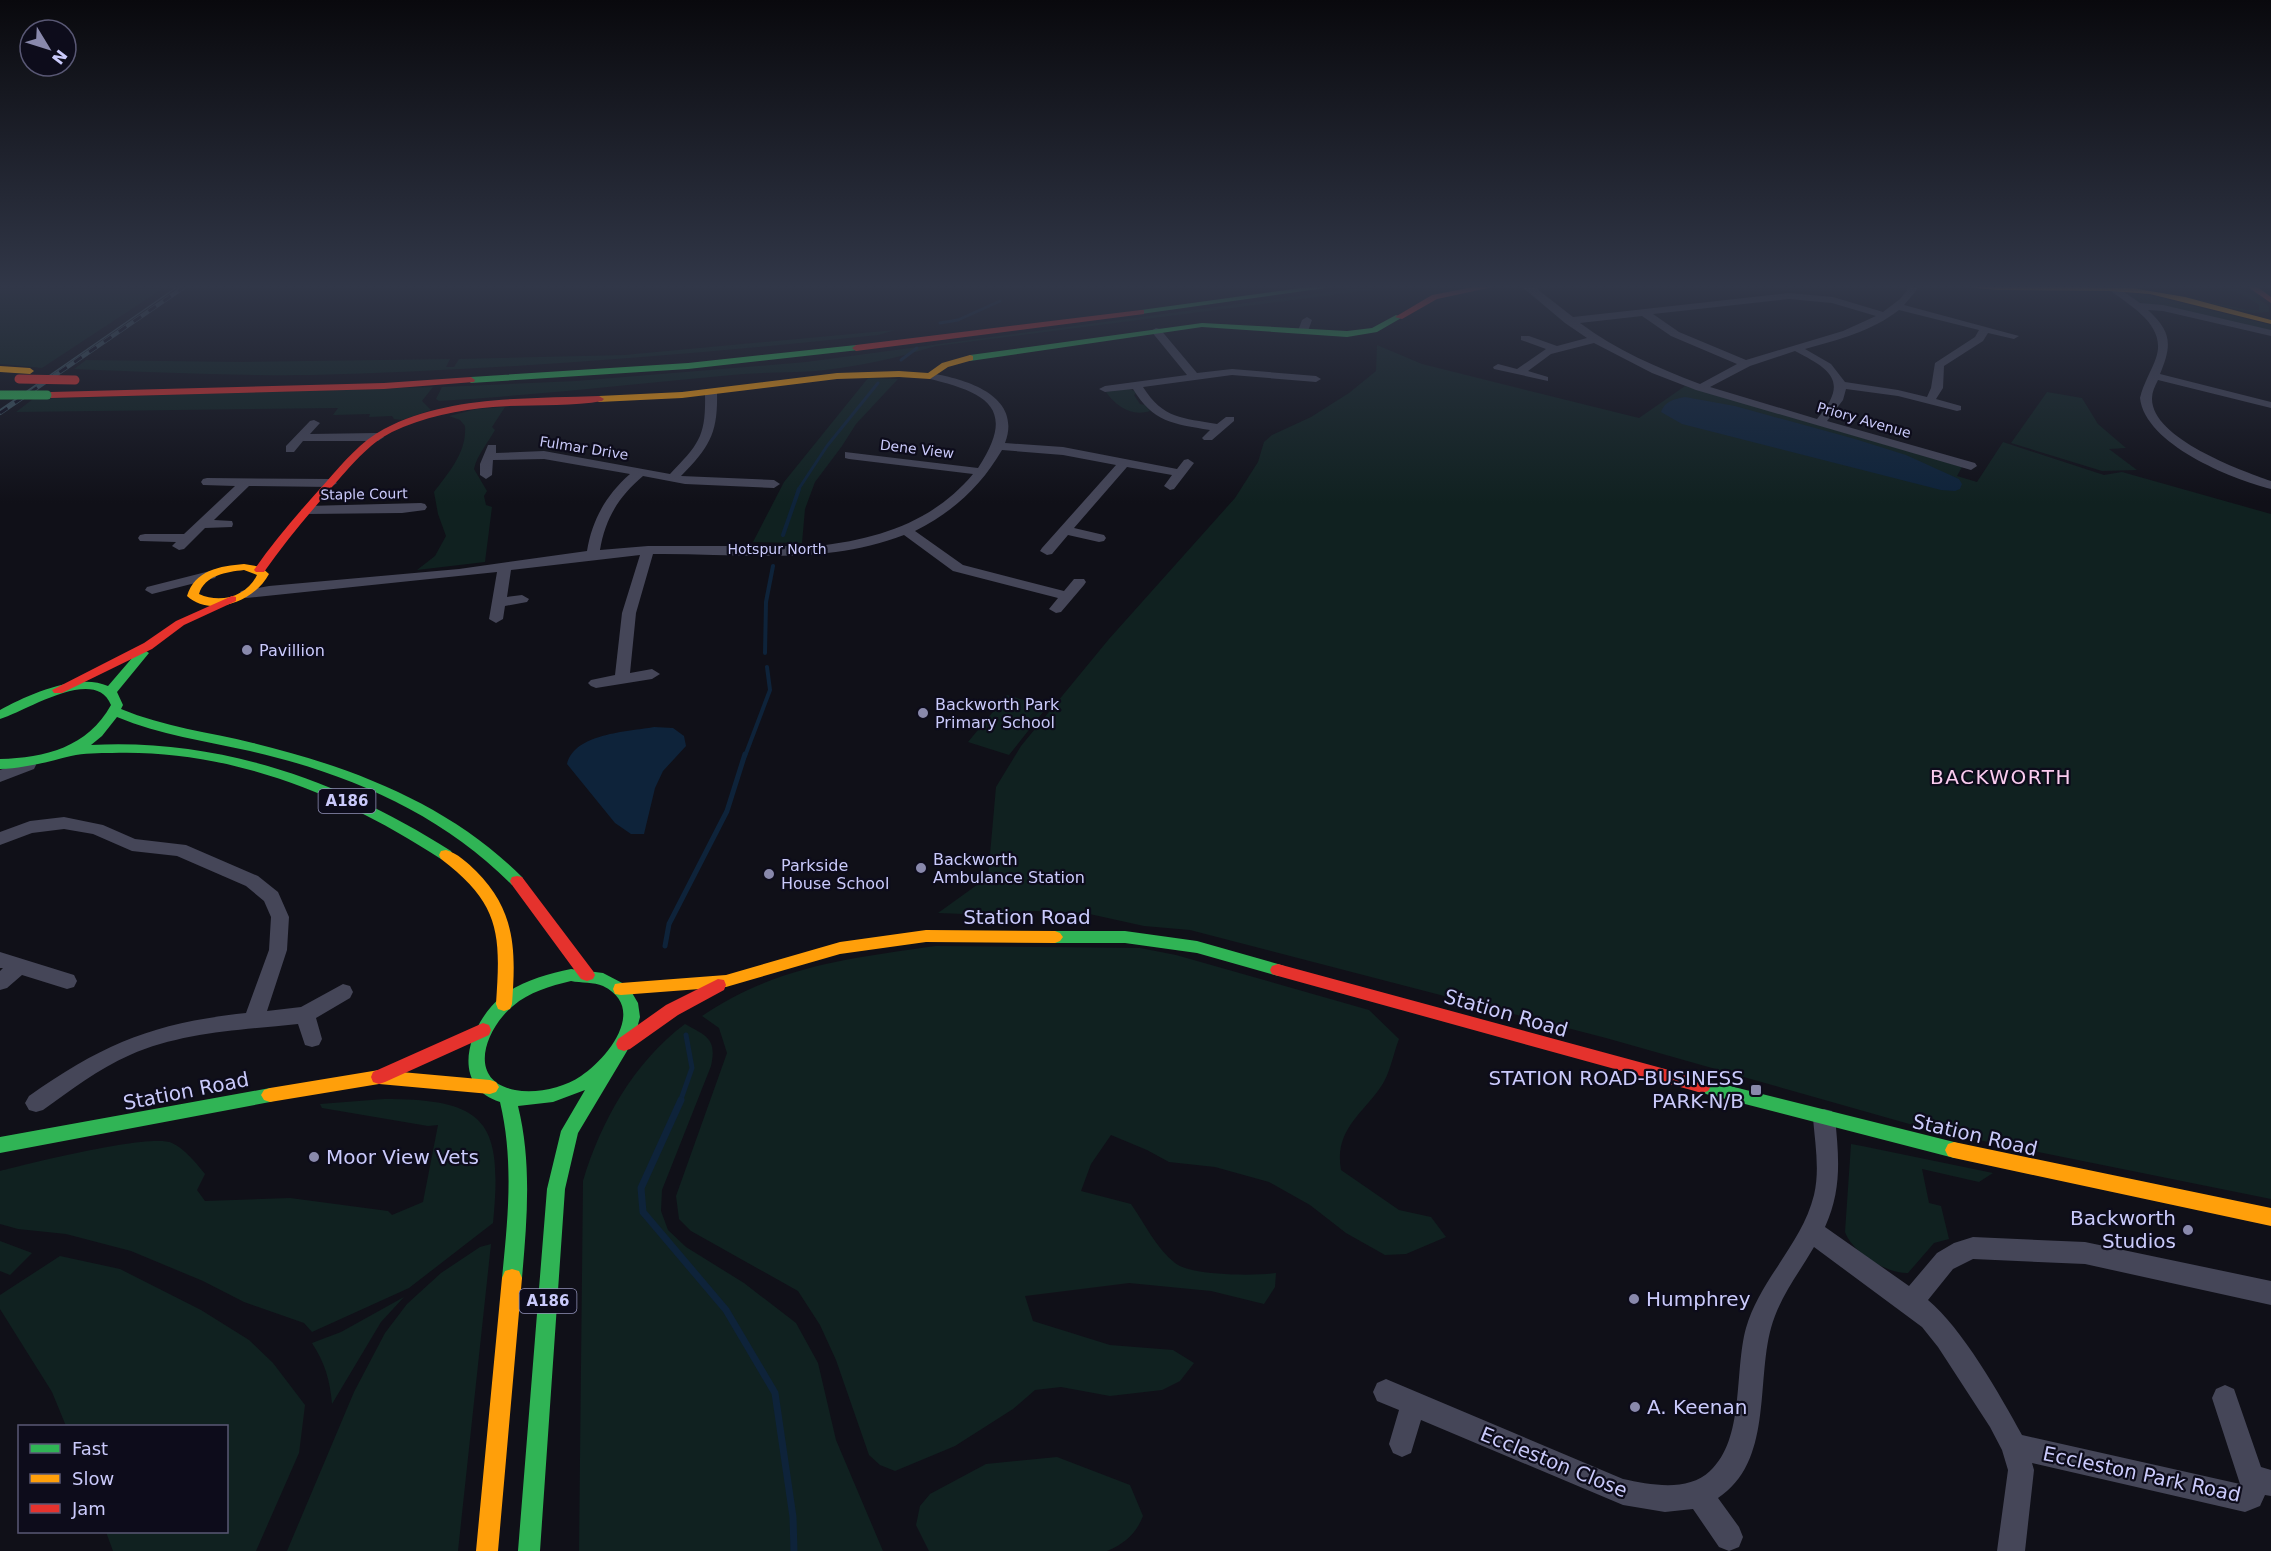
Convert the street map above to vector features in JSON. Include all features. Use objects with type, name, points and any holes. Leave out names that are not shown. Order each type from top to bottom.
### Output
[{"type":"main road","points":[[10,383],[79,377],[273,379],[390,377],[530,370],[680,357]]},
{"type":"main road","points":[[0,369],[10,383],[56,392],[384,386],[687,366],[769,357]]},
{"type":"main road","points":[[930,376],[945,365],[969,357]]},
{"type":"main road","name":"Hotspur North","points":[[278,542],[331,483],[378,436],[399,426],[440,413],[482,404],[639,398],[711,392],[853,373],[892,372],[930,376]]},
{"type":"main road","points":[[202,377],[273,379]]},
{"type":"main road","points":[[234,568],[278,542]]},
{"type":"main road","points":[[0,703],[30,699],[58,690],[148,646],[180,623],[239,597],[260,584],[262,573],[278,542]]},
{"type":"main road","points":[[180,623],[195,598],[193,591],[210,575],[234,568],[249,567],[262,573]]},
{"type":"main road","points":[[195,598],[209,603],[239,597]]},
{"type":"main road","points":[[110,692],[148,646]]},
{"type":"main road","points":[[58,690],[84,687],[110,692],[117,700],[116,712]]},
{"type":"main road","points":[[0,715],[30,699]]},
{"type":"main road","name":"A186","points":[[0,764],[27,764],[70,750],[100,732],[116,712],[153,727],[242,744],[297,759],[377,789],[463,834],[500,863],[538,908],[587,975]]},
{"type":"main road","name":"A186","points":[[70,750],[163,749],[231,761],[327,793],[418,836],[475,876],[491,896],[501,916],[508,951],[504,1004]]},
{"type":"main road","name":"Station Road","points":[[726,981],[840,948],[926,936],[1125,937],[1197,947],[1546,1045],[1923,1144],[2271,1217]]},
{"type":"main road","points":[[508,1098],[490,1087],[481,1078],[475,1067],[475,1050],[483,1030],[504,1004],[529,987],[553,978],[587,975],[610,982],[621,989],[726,981]]},
{"type":"main road","points":[[624,1044],[672,1010],[726,981]]},
{"type":"main road","name":"A186","points":[[529,1551],[556,1189],[570,1131],[624,1044],[632,1020],[630,1003],[621,989]]},
{"type":"main road","name":"Station Road","points":[[379,1077],[483,1030]]},
{"type":"main road","name":"A186","points":[[487,1551],[521,1182],[517,1131],[508,1098],[557,1096],[591,1080],[611,1064]]},
{"type":"main road","name":"Station Road","points":[[0,1145],[351,1080],[379,1077],[490,1087]]},
{"type":"street","points":[[1178,357],[1193,375]]},
{"type":"street","points":[[1520,372],[1538,357]]},
{"type":"street","name":"Priory Avenue","points":[[1628,357],[1700,388],[1937,461],[1971,466]]},
{"type":"street","points":[[1730,357],[1746,364]]},
{"type":"street","points":[[1700,388],[1746,364],[1767,357]]},
{"type":"street","points":[[1812,357],[1826,366],[1840,385],[1840,395],[1819,423]]},
{"type":"street","points":[[1930,401],[1936,388],[1939,365],[1951,357]]},
{"type":"street","points":[[2161,357],[2146,399],[2150,412],[2161,427],[2196,452],[2271,485]]},
{"type":"street","points":[[1498,367],[1544,379]]},
{"type":"street","points":[[1104,389],[1193,375],[1232,372],[1288,380],[1316,379]]},
{"type":"street","name":"Hotspur North","points":[[239,597],[311,584],[421,577],[594,554],[648,550],[824,550],[867,543],[906,530],[950,505],[982,472],[998,446],[1003,426],[1000,414],[993,403],[966,386],[930,376]]},
{"type":"street","points":[[2154,376],[2271,405]]},
{"type":"street","points":[[1136,385],[1158,413],[1217,428]]},
{"type":"street","points":[[1840,385],[1881,390],[1957,408]]},
{"type":"street","points":[[672,478],[697,453],[708,437],[712,428],[711,392]]},
{"type":"street","points":[[1208,438],[1230,419]]},
{"type":"street","points":[[290,449],[314,423]]},
{"type":"street","points":[[301,438],[378,436]]},
{"type":"street","name":"Dene View","points":[[840,466],[857,444]]},
{"type":"street","points":[[998,446],[1063,451],[1124,462],[1183,468],[1170,486]]},
{"type":"street","name":"Fulmar Drive","points":[[486,475],[490,452],[560,457],[672,478],[774,484]]},
{"type":"street","name":"Dene View","points":[[849,455],[982,472]]},
{"type":"street","points":[[1047,551],[1124,462]]},
{"type":"street","name":"Fulmar Drive","points":[[594,554],[596,533],[605,509],[619,490],[639,473]]},
{"type":"street","points":[[207,482],[331,483]]},
{"type":"street","points":[[145,538],[183,542],[245,483]]},
{"type":"street","name":"Staple Court","points":[[307,510],[421,508]]},
{"type":"street","points":[[202,524],[227,524]]},
{"type":"street","points":[[906,530],[958,568],[1067,596]]},
{"type":"street","points":[[1066,530],[1099,537]]},
{"type":"street","points":[[622,679],[626,626],[631,600],[648,550]]},
{"type":"street","points":[[496,619],[505,567]]},
{"type":"street","name":"Hotspur North","points":[[262,573],[311,584]]},
{"type":"street","points":[[195,598],[153,590],[210,575]]},
{"type":"street","points":[[1056,609],[1079,582]]},
{"type":"street","points":[[498,603],[522,599]]},
{"type":"street","points":[[596,683],[652,674]]},
{"type":"street","points":[[0,776],[40,761]]},
{"type":"street","points":[[0,839],[30,827],[64,822],[97,829],[132,845],[180,850],[252,881],[272,897],[280,917],[278,950],[253,1021]]},
{"type":"street","points":[[0,960],[67,981]]},
{"type":"street","points":[[0,982],[19,966]]},
{"type":"street","points":[[36,1103],[79,1072],[139,1042],[183,1030],[305,1015],[343,992]]},
{"type":"street","points":[[305,1015],[312,1040]]},
{"type":"street","name":"Eccleston Close","points":[[1386,1392],[1623,1492],[1664,1500],[1698,1493],[1717,1482],[1729,1471],[1740,1447],[1754,1352],[1768,1300],[1811,1232],[1823,1205],[1828,1182],[1824,1118]]},
{"type":"street","name":"Eccleston Park Road","points":[[1811,1232],[1912,1302],[1931,1318],[1947,1338],[2014,1446],[2021,1483],[2011,1551]]},
{"type":"street","points":[[1912,1302],[1942,1263],[1958,1253],[1973,1248],[2085,1253],[2271,1293]]},
{"type":"street","name":"Eccleston Park Road","points":[[2014,1446],[2239,1499],[2251,1497],[2254,1487],[2261,1480],[2225,1398]]},
{"type":"street","points":[[1402,1444],[1413,1404]]},
{"type":"street","points":[[1698,1493],[1729,1537]]},
{"type":"shaded area","points":[[0,357],[58,357],[42,368],[0,364]]},
{"type":"shaded area","points":[[638,357],[383,373],[312,375],[191,374],[74,369],[86,360],[242,362],[450,359],[446,367],[454,367],[459,359]]},
{"type":"shaded area","points":[[840,357],[893,357],[807,372],[743,374],[553,392],[439,401],[436,399],[442,387],[576,381]]},
{"type":"shaded area","points":[[1377,357],[1406,357],[1422,364],[1639,418],[1685,386],[1962,467],[1957,476],[1977,482],[2003,442],[2104,475],[2122,472],[2271,514],[2271,1199],[1934,1131],[1606,1038],[1190,930],[1144,926],[1085,913],[1034,911],[990,915],[938,913],[988,877],[996,787],[1021,746],[1109,639],[1235,498],[1258,462],[1264,442],[1272,435],[1311,417],[1349,393],[1376,371]]},
{"type":"shaded area","points":[[868,378],[898,379],[856,424],[815,482],[805,509],[802,543],[753,542],[784,482]]},
{"type":"shaded area","points":[[433,387],[422,401],[431,410],[402,420],[394,419],[392,416],[369,417],[370,414],[333,415],[338,408],[16,412],[33,399]]},
{"type":"shaded area","points":[[1127,388],[1137,392],[1134,395],[1140,404],[1145,405],[1150,411],[1137,413],[1125,409],[1114,402],[1106,392]]},
{"type":"shaded area","points":[[2047,392],[2082,398],[2098,424],[2126,448],[2109,449],[2137,470],[2102,471],[2011,443]]},
{"type":"shaded area","points":[[505,407],[492,427],[495,430],[480,454],[474,469],[487,491],[484,496],[486,505],[492,507],[485,562],[417,570],[435,556],[446,536],[438,514],[434,492],[456,461],[465,435],[465,426],[460,420],[449,416],[477,409]]},
{"type":"shaded area","points":[[1007,695],[1047,707],[1009,755],[968,742]]},
{"type":"shaded area","points":[[936,946],[1140,948],[1176,955],[1369,1010],[1399,1039],[1383,1083],[1345,1134],[1341,1145],[1341,1170],[1399,1210],[1431,1217],[1446,1237],[1406,1254],[1385,1255],[1346,1233],[1310,1205],[1269,1182],[1215,1167],[1169,1162],[1111,1135],[1091,1164],[1081,1191],[1131,1204],[1162,1250],[1175,1263],[1183,1267],[1224,1274],[1276,1273],[1275,1287],[1264,1304],[1211,1291],[1129,1283],[1025,1296],[1033,1321],[1110,1345],[1173,1350],[1194,1363],[1180,1381],[1162,1390],[1110,1396],[1061,1387],[1035,1390],[1013,1409],[955,1446],[895,1471],[880,1465],[869,1455],[836,1360],[820,1325],[798,1291],[691,1231],[679,1219],[676,1196],[727,1053],[719,1028],[702,1016],[730,999],[786,975],[844,960]]},
{"type":"shaded area","points":[[685,1024],[708,1039],[713,1050],[713,1057],[662,1190],[661,1211],[668,1230],[686,1247],[744,1283],[796,1323],[818,1363],[836,1440],[883,1551],[579,1551],[583,1181],[599,1136],[622,1094],[650,1056]]},
{"type":"shaded area","points":[[384,1099],[419,1100],[446,1104],[466,1112],[481,1123],[490,1139],[495,1161],[493,1223],[409,1288],[312,1332],[304,1323],[244,1302],[203,1281],[131,1251],[66,1234],[18,1229],[0,1224],[0,1171],[88,1151],[159,1141],[172,1143],[182,1149],[205,1174],[197,1190],[205,1201],[290,1198],[388,1211],[392,1215],[423,1202],[438,1125],[428,1126],[322,1108],[320,1104]]},
{"type":"shaded area","points":[[1851,1144],[1993,1173],[1979,1182],[1922,1169],[1929,1203],[1941,1206],[1949,1239],[1934,1243],[1908,1273],[1890,1270],[1862,1254],[1845,1232]]},
{"type":"shaded area","points":[[0,1241],[32,1253],[10,1275],[0,1271]]},
{"type":"shaded area","points":[[491,1244],[458,1551],[287,1551],[354,1392],[385,1333],[407,1304],[441,1273],[480,1247]]},
{"type":"shaded area","points":[[60,1256],[120,1269],[201,1310],[249,1340],[273,1363],[305,1405],[299,1453],[256,1551],[113,1551],[106,1533],[228,1533],[228,1425],[66,1425],[52,1392],[0,1309],[0,1295]]},
{"type":"shaded area","points":[[404,1297],[381,1322],[332,1404],[326,1372],[312,1343],[341,1332]]},
{"type":"shaded area","points":[[1057,1457],[1130,1485],[1143,1516],[1129,1538],[1107,1551],[929,1551],[916,1525],[920,1506],[930,1494],[986,1464]]},
{"type":"water","points":[[1685,397],[1735,406],[1906,455],[1959,479],[1962,484],[1960,489],[1955,491],[1941,490],[1682,424],[1661,412],[1667,403]]},
{"type":"water","points":[[654,727],[673,728],[684,736],[686,746],[663,771],[655,788],[644,834],[631,834],[615,823],[567,764],[572,754],[580,746],[591,740]]},
{"type":"waterway","points":[[901,360],[904,357]]},
{"type":"waterway","points":[[798,490],[827,446],[878,383]]},
{"type":"waterway","points":[[783,535],[799,489]]},
{"type":"waterway","points":[[765,653],[766,602],[773,566]]},
{"type":"waterway","points":[[745,756],[770,690],[767,667]]},
{"type":"waterway","points":[[665,946],[669,924],[727,811],[745,754]]},
{"type":"waterway","points":[[680,1102],[692,1068],[686,1035]]},
{"type":"waterway","points":[[681,1100],[641,1188],[643,1212],[726,1310],[775,1393],[793,1517],[794,1551]]},
{"type":"tram line","points":[[0,410],[76,357]]},
{"type":"railway","points":[[0,413],[81,357]]},
{"type":"traffic: fast","points":[[471,380],[688,366],[768,357]]},
{"type":"traffic: fast","points":[[970,358],[974,357]]},
{"type":"traffic: fast","points":[[0,395],[47,395]]},
{"type":"traffic: fast","points":[[110,692],[143,653]]},
{"type":"traffic: fast","points":[[0,715],[23,703],[72,687],[101,687],[111,693],[117,705],[109,720],[97,733],[84,744],[69,752],[35,762],[0,764]]},
{"type":"traffic: fast","points":[[116,712],[166,729],[286,755],[358,780],[395,796],[463,834],[492,856],[517,881]]},
{"type":"traffic: fast","points":[[70,751],[152,749],[191,753],[268,770],[306,782],[379,814],[446,855]]},
{"type":"traffic: fast","points":[[1055,937],[1125,937],[1197,947],[1278,970]]},
{"type":"traffic: fast","points":[[571,975],[607,981],[622,991],[630,1003],[632,1017],[628,1032],[611,1060],[587,1081],[563,1092],[544,1097],[517,1098],[498,1094],[485,1085],[478,1073],[476,1059],[478,1044],[493,1015],[512,997],[528,988],[571,975]]},
{"type":"traffic: fast","points":[[529,1551],[556,1189],[570,1131],[611,1064]]},
{"type":"traffic: fast","points":[[1702,1086],[1954,1150]]},
{"type":"traffic: fast","points":[[0,1145],[270,1095]]},
{"type":"traffic: fast","points":[[508,1098],[514,1122],[519,1167],[512,1278]]},
{"type":"traffic: slow","points":[[599,399],[682,395],[837,376],[867,374],[930,376],[945,365],[970,358]]},
{"type":"traffic: slow","points":[[0,369],[30,371]]},
{"type":"traffic: slow","points":[[244,567],[257,569],[263,574],[259,583],[243,596],[223,602],[212,602],[193,596],[195,588],[205,577],[220,571],[244,567]]},
{"type":"traffic: slow","points":[[446,855],[482,886],[493,902],[500,919],[505,937],[506,957],[504,1004]]},
{"type":"traffic: slow","points":[[621,989],[726,981],[840,948],[926,936],[1055,937]]},
{"type":"traffic: slow","points":[[270,1095],[379,1077],[490,1087]]},
{"type":"traffic: slow","points":[[1954,1150],[2271,1217]]},
{"type":"traffic: slow","points":[[487,1551],[512,1278]]},
{"type":"traffic: jam","points":[[19,379],[75,380]]},
{"type":"traffic: jam","points":[[51,395],[384,386],[471,380]]},
{"type":"traffic: jam","points":[[260,570],[293,526],[349,462],[372,441],[389,430],[439,413],[492,404],[599,399]]},
{"type":"traffic: jam","points":[[58,690],[148,646],[180,623],[232,599]]},
{"type":"traffic: jam","points":[[517,881],[587,975]]},
{"type":"traffic: jam","points":[[1278,970],[1702,1086]]},
{"type":"traffic: jam","points":[[624,1044],[672,1010],[718,985]]},
{"type":"traffic: jam","points":[[379,1077],[483,1030]]},
{"type":"place","name":"Pavillion","points":[[247,650]]},
{"type":"place","name":"Backworth Park Primary School","points":[[923,713]]},
{"type":"place","name":"Backworth Ambulance Station","points":[[921,868]]},
{"type":"place","name":"Parkside House School","points":[[769,874]]},
{"type":"place","name":"STATION ROAD-BUSINESS PARK-N/B","points":[[1756,1090]]},
{"type":"place","name":"Moor View Vets","points":[[314,1157]]},
{"type":"place","name":"Backworth Studios","points":[[2188,1230]]},
{"type":"place","name":"Humphrey","points":[[1634,1299]]},
{"type":"place","name":"A. Keenan","points":[[1635,1407]]},
{"type":"district","name":"BACKWORTH","points":[[2001,777]]}]
